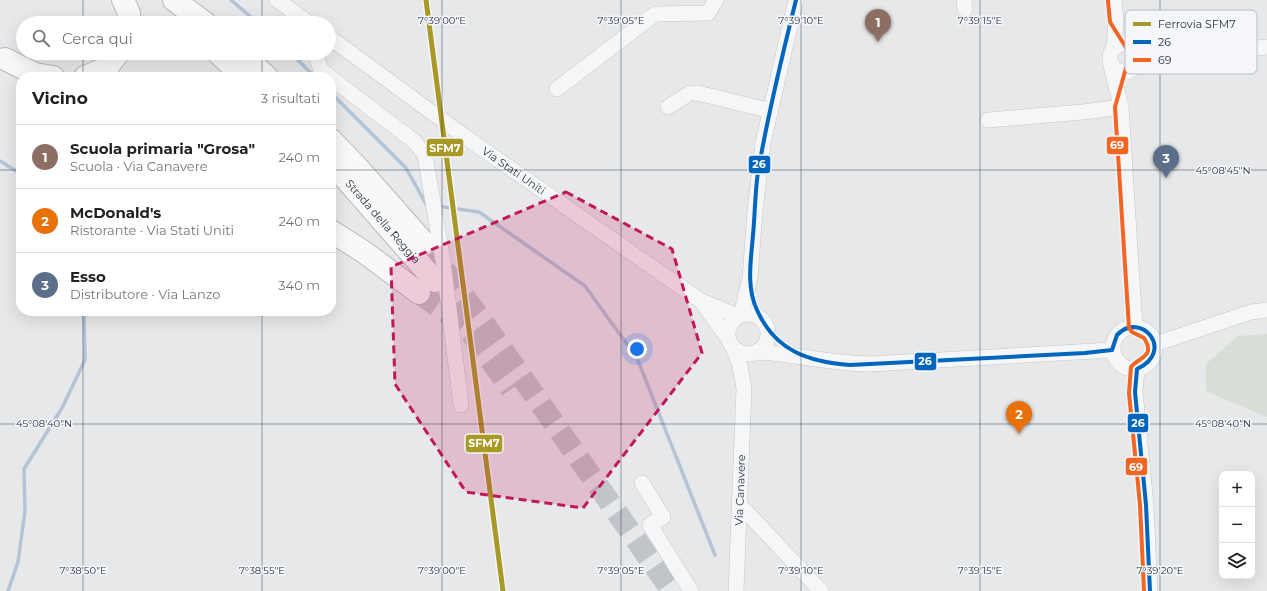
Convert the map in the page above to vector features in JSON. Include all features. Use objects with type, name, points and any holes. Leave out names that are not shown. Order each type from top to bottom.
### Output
[{"type":"highway","points":[[123,0],[129,13],[129,16]]},
{"type":"highway","points":[[157,0],[176,16]]},
{"type":"highway","points":[[174,0],[196,16]]},
{"type":"highway","points":[[184,0],[201,16]]},
{"type":"highway","points":[[2,57],[22,72]]},
{"type":"highway","points":[[2,57],[31,72]]},
{"type":"highway","points":[[97,72],[107,68],[113,60]]},
{"type":"highway","points":[[226,60],[239,72]]},
{"type":"highway","points":[[249,60],[262,72]]},
{"type":"highway","points":[[336,145],[425,244]]},
{"type":"highway","name":"Strada della Reggia","points":[[336,167],[346,177],[427,287],[364,252],[336,234]]},
{"type":"street","points":[[277,0],[299,16]]},
{"type":"street","points":[[557,89],[656,14],[708,13],[716,0]]},
{"type":"street","points":[[796,0],[770,111],[758,173],[750,278],[740,315],[730,325],[730,342],[744,354],[778,353],[837,363],[871,364],[1112,350]]},
{"type":"street","points":[[1114,0],[1116,20],[1112,54],[1120,107],[1135,327]]},
{"type":"street","points":[[1116,20],[1125,35]]},
{"type":"street","name":"Via Stati Uniti","points":[[336,42],[464,136],[700,301],[740,315]]},
{"type":"street","points":[[1112,54],[1123,44],[1125,44]]},
{"type":"street","points":[[1257,47],[1267,47]]},
{"type":"street","points":[[1112,54],[1115,68],[1119,71],[1125,71]]},
{"type":"street","points":[[317,60],[323,72]]},
{"type":"street","points":[[1120,107],[1132,74]]},
{"type":"street","points":[[336,83],[415,142],[425,155],[434,207],[461,405]]},
{"type":"street","points":[[668,107],[690,94],[698,94],[770,111]]},
{"type":"street","points":[[988,120],[1120,107]]},
{"type":"street","points":[[750,278],[752,294],[769,333],[766,344],[756,353]]},
{"type":"street","name":"Via Stati Uniti","points":[[700,301],[730,342]]},
{"type":"street","points":[[1155,344],[1251,312],[1267,310]]},
{"type":"street","points":[[740,315],[749,313],[764,322],[774,337],[786,346],[809,359]]},
{"type":"street","points":[[1126,328],[1140,328],[1150,334],[1155,344],[1155,352],[1151,360],[1145,366],[1137,369],[1125,368],[1120,365],[1113,356],[1113,341],[1118,333],[1126,328]]},
{"type":"street","name":"Via Canavere","points":[[730,342],[740,366],[744,388],[736,591]]},
{"type":"street","name":"Via Canavere","points":[[744,388],[756,353]]},
{"type":"street","points":[[1137,369],[1135,392],[1146,505],[1150,591]]},
{"type":"street","points":[[642,483],[663,517],[650,525],[691,591]]},
{"type":"street","points":[[739,504],[821,591]]},
{"type":"highlighted area","points":[[566,192],[672,249],[702,353],[583,508],[466,492],[395,384],[391,267]]},
{"type":"shaded area","points":[[1267,334],[1267,417],[1206,391],[1206,364],[1238,336]]},
{"type":"waterway","points":[[231,0],[250,16]]},
{"type":"waterway","points":[[298,60],[310,72]]},
{"type":"waterway","points":[[336,98],[406,168],[426,204],[429,205]]},
{"type":"waterway","points":[[0,161],[16,171]]},
{"type":"waterway","points":[[437,206],[479,212],[585,286],[637,358],[715,555]]},
{"type":"waterway","points":[[8,591],[18,562],[25,511],[24,469],[62,408],[85,360],[84,316]]},
{"type":"tunnel","points":[[425,244],[483,322],[672,591]]},
{"type":"tunnel","points":[[419,293],[467,327],[511,389]]},
{"type":"rail line","name":"SFM7","points":[[426,0],[503,591]]},
{"type":"transit line","name":"26","points":[[796,0],[780,64],[756,187],[750,283],[751,292],[757,310],[764,324],[784,345],[795,352],[821,361],[850,365],[1085,353],[1112,350],[1117,335],[1126,329],[1136,327],[1144,330],[1151,336],[1154,344],[1154,353],[1148,361],[1137,369],[1135,392],[1146,505],[1150,591]]},
{"type":"transit line","name":"69","points":[[1108,1],[1110,22],[1125,46]]},
{"type":"transit line","name":"69","points":[[1125,72],[1115,107],[1129,328],[1132,332],[1144,338],[1148,349],[1145,356],[1131,367],[1129,393],[1140,505],[1144,591]]},
{"type":"place","name":"Scuola primaria \"Grosa\"","points":[[878,42]]},
{"type":"place","name":"Esso","points":[[1166,178]]},
{"type":"place","name":"McDonald's","points":[[1019,434]]}]
